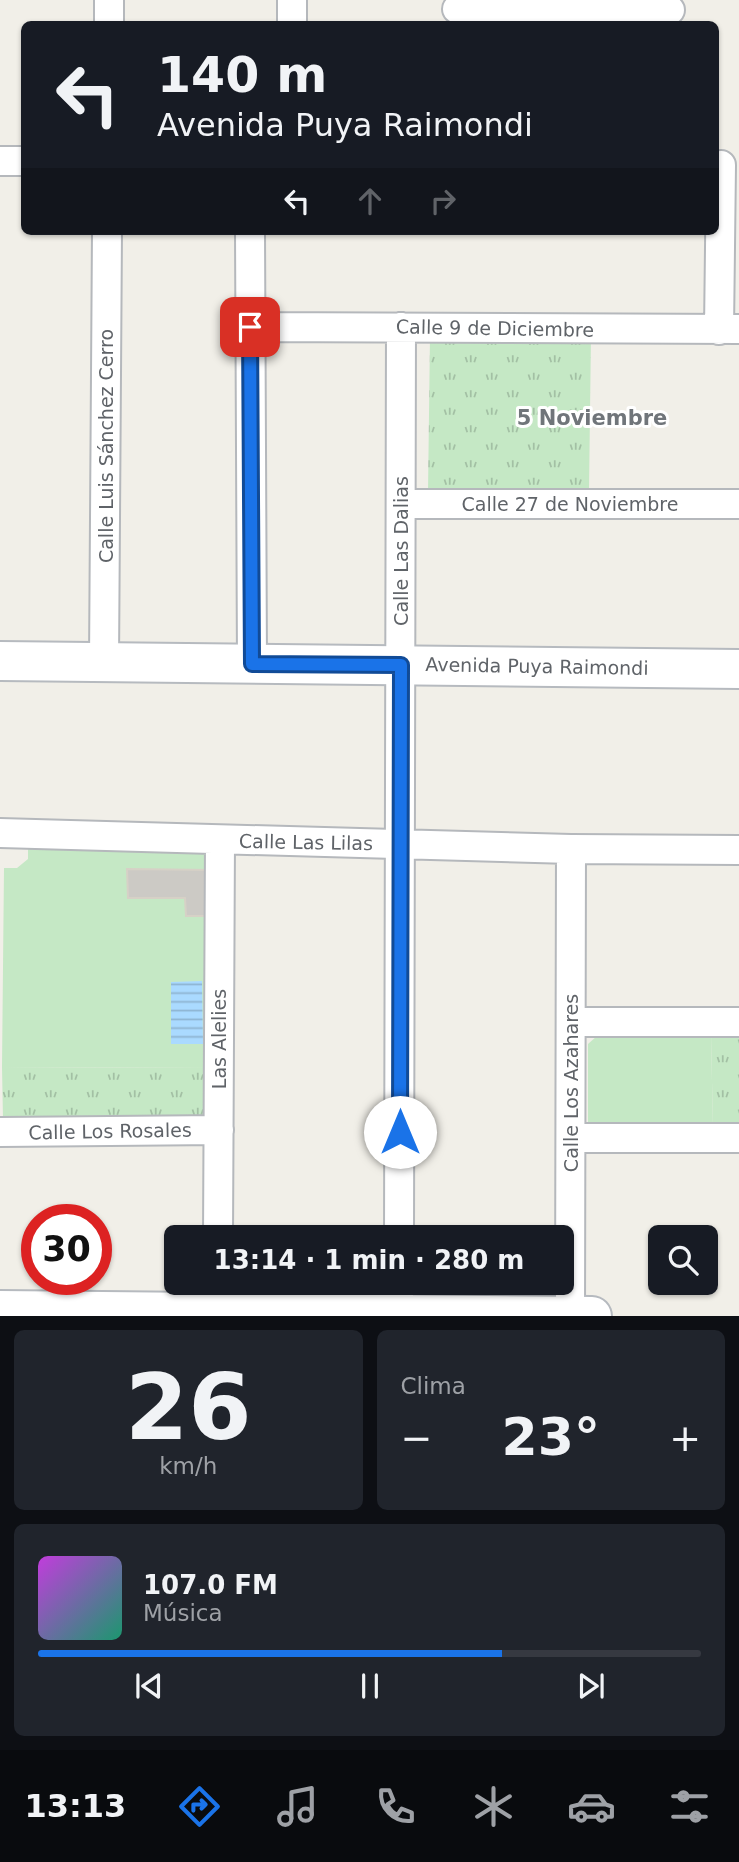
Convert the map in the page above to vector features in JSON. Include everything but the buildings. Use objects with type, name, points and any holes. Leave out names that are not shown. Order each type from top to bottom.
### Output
[{"type":"street","points":[[108,21],[109,0]]},
{"type":"street","points":[[292,0],[292,21]]},
{"type":"street","points":[[457,11],[671,11]]},
{"type":"street","points":[[723,160],[739,204]]},
{"type":"street","points":[[723,160],[729,330]]},
{"type":"street","points":[[0,161],[21,161]]},
{"type":"street","name":"Calle Luis Sánchez Cerro","points":[[104,662],[107,235]]},
{"type":"street","points":[[250,235],[252,664]]},
{"type":"street","name":"Calle 9 de Diciembre","points":[[250,327],[729,330]]},
{"type":"street","name":"Calle Las Dalias","points":[[399,1225],[401,327]]},
{"type":"street","name":"Calle 27 de Noviembre","points":[[401,504],[739,504]]},
{"type":"street","name":"Avenida Puya Raimondi","points":[[0,661],[739,669]]},
{"type":"street","name":"Calle Las Lilas","points":[[0,833],[571,849],[739,850]]},
{"type":"street","name":"Las Alelies","points":[[218,1225],[220,840]]},
{"type":"street","name":"Calle Los Azahares","points":[[570,1316],[571,849]]},
{"type":"street","points":[[571,1022],[739,1022]]},
{"type":"street","name":"Calle Los Rosales","points":[[0,1132],[219,1129]]},
{"type":"street","points":[[571,1138],[739,1138]]},
{"type":"street","points":[[0,1310],[218,1304],[399,1304],[592,1316]]},
{"type":"green space","points":[[591,335],[589,491],[428,492],[430,336]]},
{"type":"green space","points":[[28,845],[211,847],[209,1068],[2,1067],[4,868],[17,868],[28,859]]},
{"type":"green space","points":[[711,1035],[739,1035],[739,1127],[713,1127]]},
{"type":"green space","points":[[711,1035],[713,1127],[588,1126],[588,1044],[597,1036]]},
{"type":"green space","points":[[2,1067],[209,1068],[208,1122],[3,1120]]},
{"type":"water","points":[[202,981],[203,1044],[171,1044],[171,982]]},
{"type":"district","name":"5 Noviembre","points":[[592,418]]},
{"type":"route","points":[[250,327],[252,664],[401,665],[400,1132]]}]
